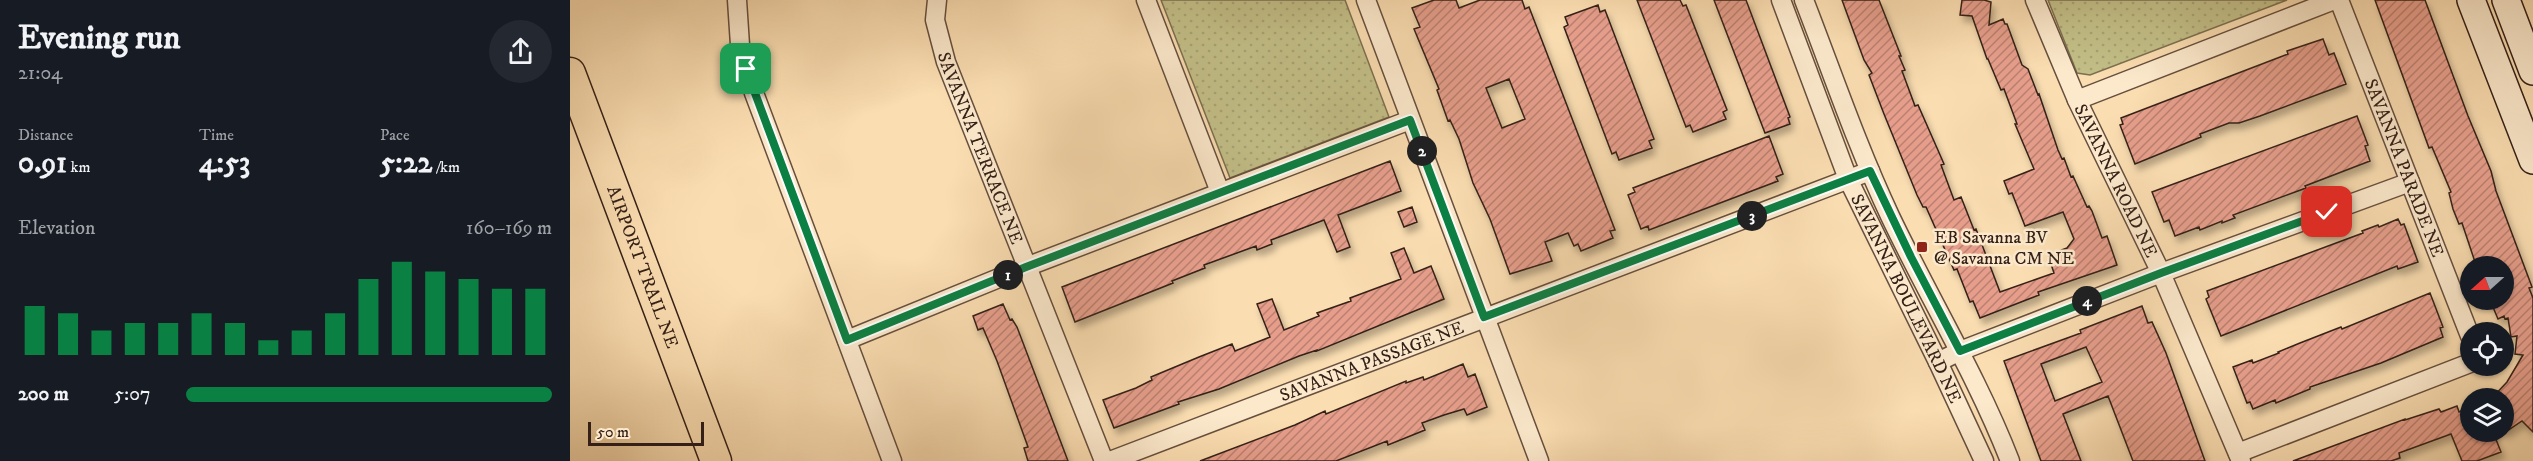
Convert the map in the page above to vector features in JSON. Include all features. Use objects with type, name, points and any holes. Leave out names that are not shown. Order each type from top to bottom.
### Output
[{"type":"main road","name":"AIRPORT TRAIL NE","points":[[570,73],[716,461]]},
{"type":"street","points":[[737,0],[740,45],[754,93],[892,461]]},
{"type":"street","name":"SAVANNA TERRACE NE","points":[[937,0],[935,20],[939,39],[1026,267],[1104,461]]},
{"type":"street","points":[[1146,0],[1220,192]]},
{"type":"street","points":[[1366,0],[1539,461]]},
{"type":"street","name":"SAVANNA BOULEVARD NE","points":[[1781,0],[1848,179],[1984,461]]},
{"type":"street","name":"SAVANNA BOULEVARD NE","points":[[1804,0],[1870,171],[1997,427],[2010,461]]},
{"type":"street","name":"SAVANNA ROAD NE","points":[[2035,0],[2077,100],[2161,273],[2239,457]]},
{"type":"street","points":[[2077,100],[2334,0]]},
{"type":"street","name":"SAVANNA PARADE NE","points":[[2339,0],[2465,322]]},
{"type":"street","points":[[2471,0],[2533,160]]},
{"type":"street","points":[[2506,0],[2533,71]]},
{"type":"street","points":[[847,340],[1026,267],[1410,120]]},
{"type":"street","name":"SAVANNA PASSAGE NE","points":[[1110,461],[1870,171]]},
{"type":"street","points":[[1938,362],[1960,351],[2161,273],[2410,182]]},
{"type":"street","points":[[2239,457],[2460,367]]},
{"type":"shaded area","points":[[1161,0],[1345,0],[1389,117],[1230,178]]},
{"type":"shaded area","points":[[2048,0],[2287,0],[2090,75],[2077,73]]},
{"type":"building","points":[[1434,0],[1456,0],[1459,8],[1480,0],[1522,0],[1525,9],[1529,7],[1615,230],[1610,231],[1613,238],[1581,251],[1578,244],[1574,246],[1568,233],[1545,242],[1552,261],[1510,274],[1490,219],[1473,183],[1459,139],[1450,120],[1448,121],[1437,90],[1439,89],[1414,29],[1420,27],[1412,8]],"holes":[[[1509,79],[1525,119],[1502,128],[1486,88]]]},
{"type":"building","points":[[1637,0],[1680,0],[1683,6],[1686,5],[1727,110],[1723,112],[1726,119],[1693,132],[1690,125],[1686,127]]},
{"type":"building","points":[[1714,0],[1746,0],[1790,117],[1788,118],[1790,124],[1765,133]]},
{"type":"building","points":[[1842,0],[1879,0],[1901,56],[1899,56],[1905,70],[1902,71],[1915,106],[1918,105],[1944,164],[1941,165],[1954,200],[1961,197],[1974,230],[1976,229],[2000,292],[2054,273],[2048,255],[2067,248],[2074,239],[2063,212],[2025,226],[2012,193],[2009,194],[2004,181],[2034,169],[2015,124],[2017,124],[2004,89],[2001,90],[1987,59],[1972,16],[1960,15],[1962,0],[1991,2],[1989,25],[2003,19],[2007,24],[2022,65],[2028,69],[2039,94],[2062,159],[2064,158],[2087,207],[2089,206],[2092,211],[2102,238],[2107,236],[2117,265],[2038,292],[2039,295],[1980,318],[1973,301],[1970,302],[1957,269],[1954,270],[1926,207],[1923,207],[1917,195]]},
{"type":"building","points":[[2375,0],[2425,0],[2491,171],[2496,191],[2532,287],[2529,288],[2533,298],[2533,432],[2522,421],[2514,426],[2514,388],[2501,388],[2511,376],[2514,376],[2514,370],[2523,355],[2515,354],[2517,336],[2514,336],[2514,322],[2509,322],[2508,318],[2505,319],[2504,316],[2498,319],[2494,310],[2514,310],[2514,256],[2473,256],[2462,223],[2459,224],[2453,209],[2449,193],[2451,192],[2432,147],[2429,148]]},
{"type":"building","points":[[1598,5],[1600,12],[1605,10],[1654,139],[1649,141],[1652,148],[1619,160],[1616,152],[1612,154],[1564,27],[1568,25],[1565,17]]},
{"type":"building","points":[[2323,39],[2329,55],[2334,53],[2346,84],[2239,123],[2229,123],[2135,164],[2120,125],[2123,124],[2121,118],[2288,54],[2287,51]]},
{"type":"building","points":[[2357,116],[2368,145],[2365,146],[2370,161],[2233,215],[2235,218],[2200,230],[2199,227],[2175,236],[2169,220],[2164,222],[2152,192]]},
{"type":"building","points":[[1769,136],[1783,174],[1776,177],[1778,181],[1649,230],[1648,226],[1641,229],[1628,195],[1635,192],[1633,188]]},
{"type":"building","points":[[1390,161],[1401,191],[1338,215],[1350,247],[1337,252],[1324,220],[1271,240],[1272,244],[1257,250],[1256,246],[1204,265],[1205,268],[1172,281],[1173,283],[1075,322],[1062,287]]},
{"type":"building","points":[[1412,207],[1417,222],[1404,227],[1398,212]]},
{"type":"building","points":[[2398,219],[2401,225],[2404,224],[2418,262],[2398,269],[2397,266],[2221,336],[2206,299],[2209,297],[2207,291]]},
{"type":"building","points":[[1404,248],[1414,273],[1431,266],[1444,299],[1317,351],[1114,428],[1103,400],[1136,388],[1152,380],[1151,377],[1232,344],[1235,351],[1270,337],[1257,304],[1272,299],[1284,330],[1319,316],[1317,313],[1351,301],[1350,298],[1401,279],[1391,253]]},
{"type":"building","points":[[2430,293],[2443,327],[2440,328],[2443,337],[2381,363],[2310,387],[2310,389],[2276,403],[2275,400],[2253,409],[2250,402],[2247,403],[2233,367],[2252,360],[2253,363]]},
{"type":"building","points":[[1003,304],[1010,320],[1012,319],[1017,327],[1068,461],[1028,461],[1024,448],[1028,447],[997,361],[983,328],[978,330],[973,316]]},
{"type":"building","points":[[2142,306],[2148,323],[2152,322],[2166,353],[2205,461],[2133,461],[2108,396],[2063,414],[2081,461],[2041,461],[2004,361],[2081,333],[2080,330]],"holes":[[[2086,347],[2102,382],[2055,401],[2041,364]]]},
{"type":"building","points":[[1463,364],[1468,377],[1475,374],[1487,407],[1467,415],[1464,409],[1422,423],[1425,430],[1388,445],[1387,441],[1336,461],[1200,461],[1295,425],[1325,411],[1326,414],[1406,381],[1406,383],[1423,377],[1424,380]]},
{"type":"building","points":[[2457,406],[2460,412],[2460,442],[2497,442],[2501,452],[2477,461],[2462,461],[2451,434],[2399,453],[2400,458],[2391,461],[2293,461],[2405,419],[2439,409],[2441,412]]},
{"type":"place","name":"EB Savanna BV @ Savanna CM NE","points":[[1922,247]]},
{"type":"route","points":[[746,69],[847,340],[1026,267],[1410,120],[1484,317],[1870,171],[1960,351],[2327,212]]}]
